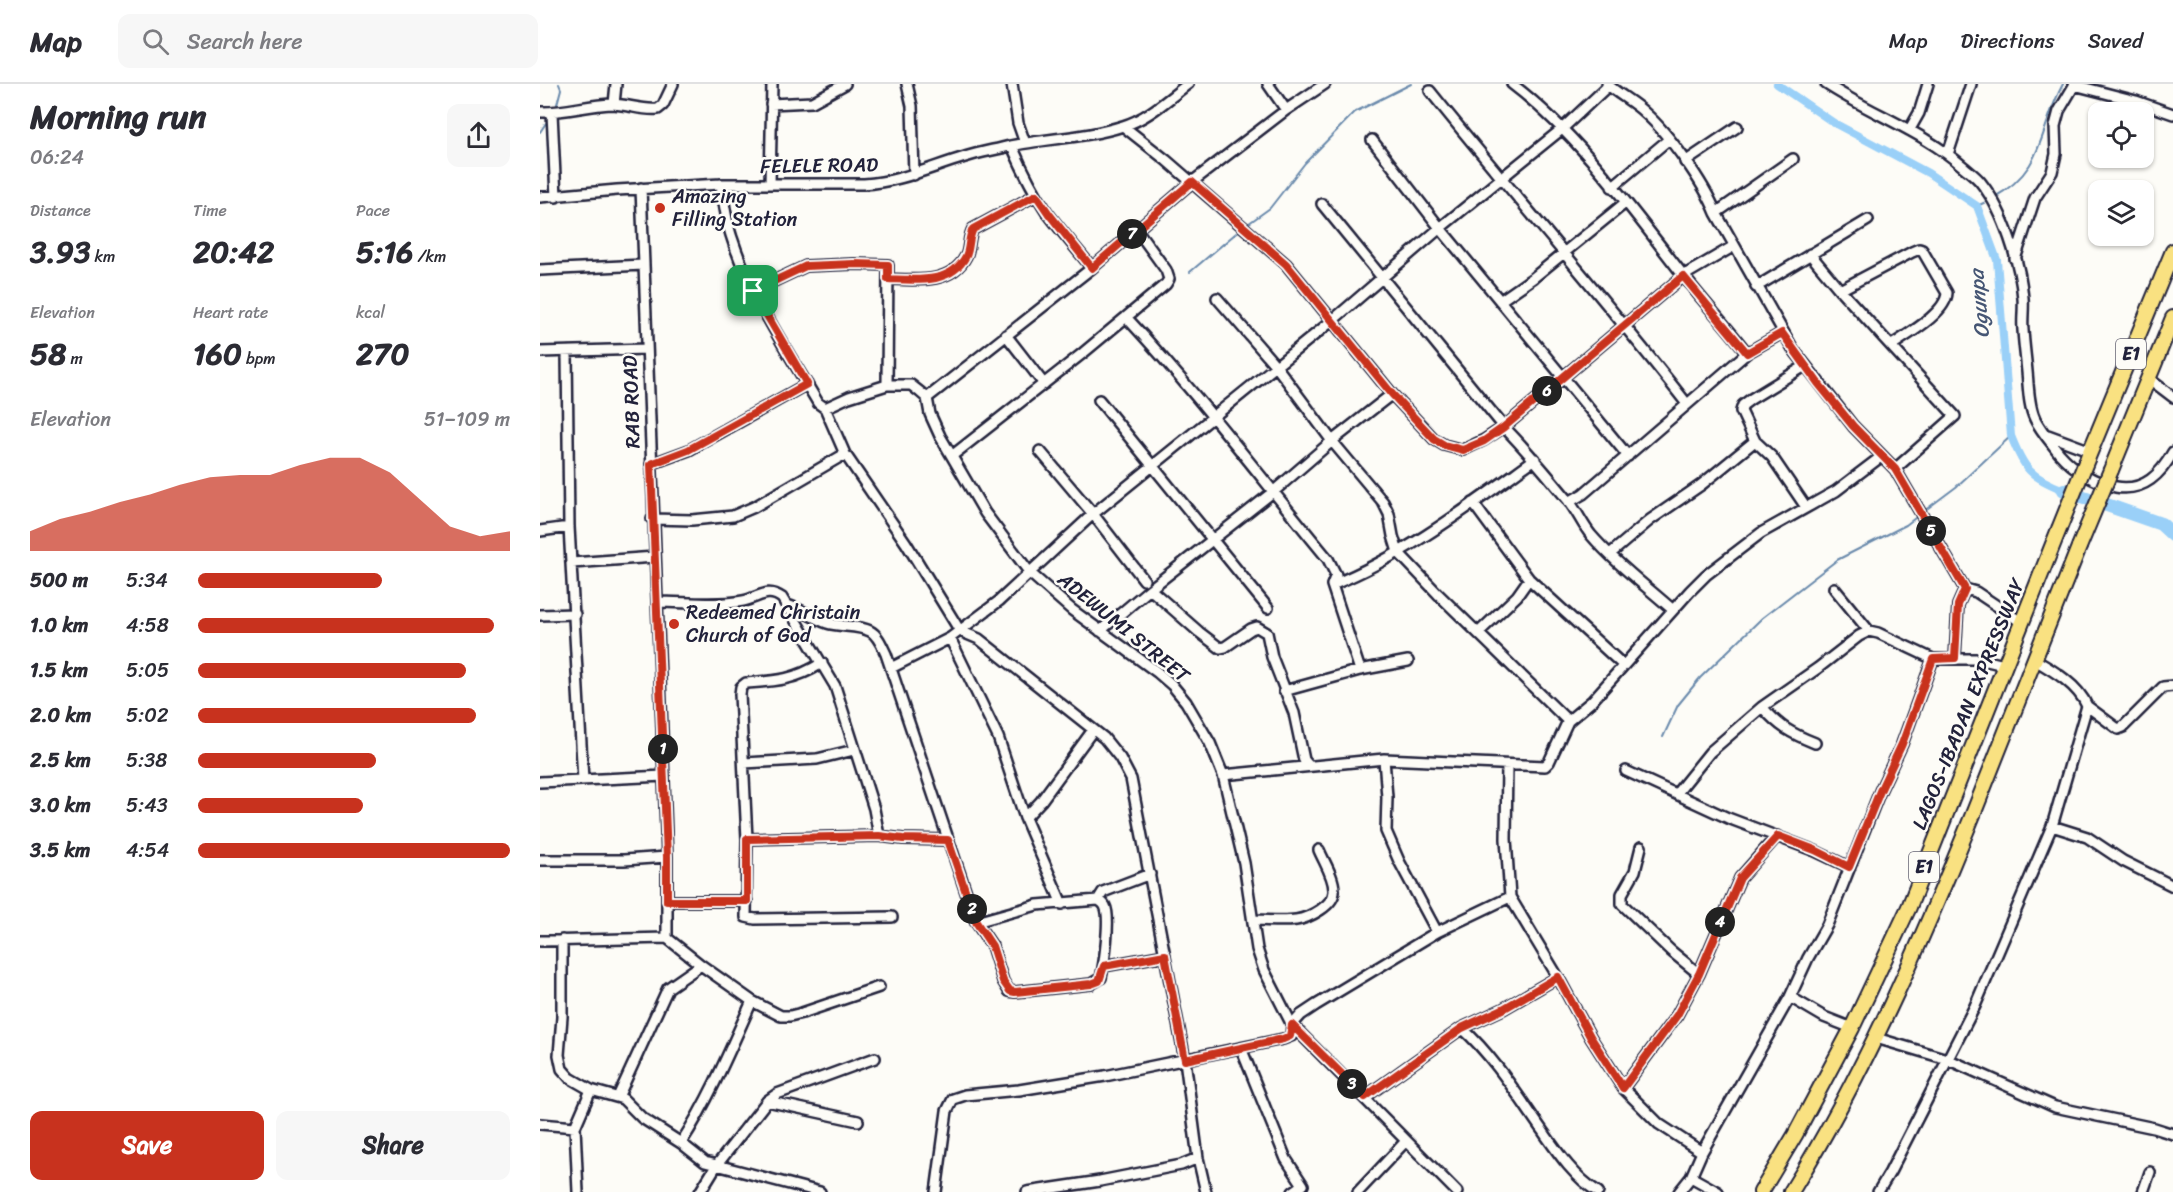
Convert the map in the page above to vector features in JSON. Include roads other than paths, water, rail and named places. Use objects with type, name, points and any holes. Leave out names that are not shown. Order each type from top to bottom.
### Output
[{"type":"highway","name":"LAGOS-IBADAN EXPRESSWAY","points":[[1761,1192],[1795,1135],[1852,1028],[1909,907],[2021,622],[2173,251]]},
{"type":"highway","name":"E1","points":[[1791,1192],[1814,1155],[1876,1038],[1937,902],[2173,318]]},
{"type":"street","points":[[614,104],[616,84]]},
{"type":"street","points":[[540,112],[552,113],[577,107],[614,104],[658,109],[663,105],[674,84]]},
{"type":"street","points":[[770,184],[772,84]]},
{"type":"street","points":[[771,104],[813,102],[845,84]]},
{"type":"street","points":[[907,84],[912,106],[914,176]]},
{"type":"street","points":[[1012,84],[1018,123],[1025,143]]},
{"type":"street","name":"FELELE ROAD","points":[[540,197],[721,184],[887,182],[914,176],[966,156],[1123,126],[1146,115],[1188,84]]},
{"type":"street","points":[[1268,84],[1286,110]]},
{"type":"street","points":[[825,408],[849,397],[887,385],[911,385],[927,398],[1092,268],[1192,182],[1286,110],[1325,84]]},
{"type":"street","points":[[1512,84],[1535,102],[1562,129],[1625,202],[1747,353]]},
{"type":"street","points":[[1826,84],[1875,113],[1910,129],[1948,154],[1982,183],[2003,219],[2014,255],[2023,298],[2023,330],[2030,401],[2035,419],[2069,464],[2092,479],[2116,487],[2142,485],[2154,478],[2166,465],[2173,452]]},
{"type":"street","points":[[1842,94],[1846,84]]},
{"type":"street","points":[[1910,129],[1928,84]]},
{"type":"street","points":[[1948,154],[1971,84]]},
{"type":"street","points":[[891,668],[950,638],[999,601],[1093,514],[1333,320],[1440,228],[1562,129],[1608,85],[1645,113],[1685,162],[1709,196],[1716,213],[1782,333],[1853,426],[1895,469],[1965,589],[1976,592],[2021,622]]},
{"type":"street","points":[[2014,255],[2035,198],[2052,172],[2056,154],[2055,126],[2059,111],[2074,85],[2136,101],[2173,114]]},
{"type":"street","points":[[1430,91],[1500,179],[1626,326],[1687,404]]},
{"type":"street","points":[[552,113],[556,197]]},
{"type":"street","points":[[1123,126],[1192,182],[1286,264],[1392,394],[1434,439],[1463,450],[1484,441],[1504,427],[1683,276],[1734,246]]},
{"type":"street","points":[[1685,162],[1737,127]]},
{"type":"street","points":[[1372,140],[1440,228],[1628,456]]},
{"type":"street","points":[[1612,187],[1668,140]]},
{"type":"street","points":[[1012,146],[1036,195],[1092,268]]},
{"type":"street","points":[[1716,213],[1793,159]]},
{"type":"street","points":[[721,184],[731,236],[753,291],[818,404],[825,408],[845,454],[906,543],[960,631],[979,639],[1104,738],[1120,758],[1131,779],[1185,1060],[1197,1158],[1206,1192]]},
{"type":"street","name":"RAB ROAD","points":[[641,188],[652,519],[667,857],[667,938]]},
{"type":"street","points":[[888,279],[913,280],[944,276],[953,271],[967,255],[973,229],[1036,195]]},
{"type":"street","points":[[1500,301],[1533,278],[1625,202]]},
{"type":"street","points":[[1322,204],[1504,427],[1535,459],[1569,502],[1580,522],[1610,554],[1674,610]]},
{"type":"street","points":[[1756,287],[1868,220]]},
{"type":"street","points":[[953,455],[1162,288],[1169,279],[1166,270],[1137,230]]},
{"type":"street","points":[[1840,290],[1912,252],[1922,250],[1947,292],[1945,304],[1892,345]]},
{"type":"street","points":[[1810,254],[1955,416],[1895,469]]},
{"type":"street","points":[[753,291],[797,269],[817,264],[888,265],[887,385]]},
{"type":"street","points":[[540,270],[643,265]]},
{"type":"street","points":[[1217,298],[1276,366],[1332,441],[1383,502],[1389,514],[1398,552],[1568,721]]},
{"type":"street","points":[[1126,317],[1214,416],[1328,559],[1336,575],[1332,585],[1360,670]]},
{"type":"street","points":[[1569,502],[1583,494],[1747,353],[1782,333]]},
{"type":"street","points":[[1005,335],[1044,384]]},
{"type":"street","points":[[540,352],[647,349]]},
{"type":"street","points":[[567,352],[569,527],[583,780]]},
{"type":"street","points":[[1805,366],[1743,405],[1741,411],[1755,441],[1772,457],[1806,507]]},
{"type":"street","points":[[2148,378],[2173,396]]},
{"type":"street","points":[[651,464],[688,450],[807,384]]},
{"type":"street","points":[[1100,631],[1392,394]]},
{"type":"street","name":"ADEWUMI STREET","points":[[927,398],[930,414],[940,436],[986,513],[1030,573],[1052,594],[1157,672],[1186,702],[1210,743],[1223,775],[1244,863],[1257,949],[1264,970],[1292,1025],[1458,1192]]},
{"type":"street","points":[[1099,400],[1268,608]]},
{"type":"street","points":[[2044,432],[2090,454]]},
{"type":"street","points":[[1610,554],[1650,520],[1701,485],[1755,441]]},
{"type":"street","points":[[1040,451],[1144,580]]},
{"type":"street","points":[[652,519],[692,520],[733,516],[754,507],[845,454]]},
{"type":"street","points":[[1223,775],[1384,759],[1545,766],[1550,762],[1568,721],[1592,701],[1706,575],[1747,544],[1836,490],[1882,456]]},
{"type":"street","points":[[1332,585],[1368,570],[1398,552],[1535,459]]},
{"type":"street","points":[[1473,503],[1529,579],[1623,665]]},
{"type":"street","points":[[540,531],[569,527]]},
{"type":"street","points":[[572,563],[655,557]]},
{"type":"street","points":[[1478,633],[1517,596],[1529,579]]},
{"type":"street","points":[[1834,588],[1869,631],[1933,659],[1979,659],[2004,665]]},
{"type":"street","points":[[1150,589],[1220,648],[1225,647],[1251,628],[1257,627],[1267,633],[1272,657],[1294,713],[1304,760],[1309,766]]},
{"type":"street","points":[[1955,658],[1958,605],[1965,589]]},
{"type":"street","points":[[657,602],[739,602],[757,598],[766,592],[774,592],[787,605],[835,686],[874,809],[879,836]]},
{"type":"street","points":[[787,605],[841,627],[871,631],[877,637],[891,668],[976,922],[992,946],[1003,981],[1010,991],[1091,984],[1099,981],[1104,966],[1107,911],[1103,903],[1098,900],[1037,905],[976,922]]},
{"type":"street","points":[[540,615],[575,614]]},
{"type":"street","points":[[1677,793],[1710,752],[1761,707],[1869,631]]},
{"type":"street","points":[[950,638],[998,737],[1025,819],[1062,904]]},
{"type":"street","points":[[1679,1192],[1691,1177],[1702,1152],[1790,997],[1808,958],[1827,925],[1880,791],[1902,744],[1933,659]]},
{"type":"street","points":[[2035,660],[2055,671],[2084,698],[2087,706],[2118,729],[2123,727],[2163,687],[2173,686]]},
{"type":"street","points":[[1284,691],[1360,670],[1408,661]]},
{"type":"street","points":[[822,663],[805,674],[785,680],[746,683],[741,687],[747,839],[746,916],[755,920],[892,917]]},
{"type":"street","points":[[1878,1192],[1975,1006],[2052,826],[2087,706]]},
{"type":"street","points":[[1761,707],[1778,725],[1815,743]]},
{"type":"street","points":[[1025,819],[1094,730]]},
{"type":"street","points":[[744,763],[817,759],[854,750]]},
{"type":"street","points":[[1384,759],[1386,831],[1399,861],[1437,932]]},
{"type":"street","points":[[1507,765],[1506,839],[1510,897],[1591,1038],[1623,1088],[1659,1124],[1702,1152]]},
{"type":"street","points":[[1626,771],[1728,818],[1815,850],[1849,867]]},
{"type":"street","points":[[540,782],[664,776]]},
{"type":"street","points":[[2052,826],[2087,837],[2123,861],[2173,886]]},
{"type":"street","points":[[747,839],[879,836],[948,840]]},
{"type":"street","points":[[1623,1088],[1677,1015],[1699,974],[1740,878],[1778,836]]},
{"type":"street","points":[[1641,847],[1635,871],[1622,894],[1623,904],[1671,951],[1699,974]]},
{"type":"street","points":[[1253,920],[1296,920],[1316,912],[1331,901],[1334,886],[1319,850]]},
{"type":"street","points":[[540,860],[624,860],[667,857]]},
{"type":"street","points":[[1098,900],[1103,892],[1150,874]]},
{"type":"street","points":[[936,1192],[947,1111],[953,1099],[964,1095],[1019,1090],[1105,1076],[1283,1039],[1290,1036],[1292,1025],[1301,1015],[1316,1005],[1437,932],[1510,897]]},
{"type":"street","points":[[667,901],[747,901]]},
{"type":"street","points":[[540,940],[667,938],[752,1001],[781,1016],[790,1016],[879,987]]},
{"type":"street","points":[[562,940],[562,1017],[559,1055],[562,1069],[570,1078],[591,1090],[627,1101],[642,1118],[681,1143],[699,1158],[716,1166],[820,1192]]},
{"type":"street","points":[[1104,966],[1165,955]]},
{"type":"street","points":[[618,1097],[668,988],[701,965]]},
{"type":"street","points":[[1365,1097],[1462,1028],[1503,1009],[1558,977]]},
{"type":"street","points":[[1790,997],[1824,1017],[1852,1028]]},
{"type":"street","points":[[681,1143],[720,1073],[752,1001]]},
{"type":"street","points":[[1462,1028],[1472,1037],[1509,1084],[1577,1177],[1598,1192]]},
{"type":"street","points":[[1876,1038],[1947,1059],[2055,1107],[2173,1134]]},
{"type":"street","points":[[1241,1048],[1286,1159],[1303,1185],[1293,1192]]},
{"type":"street","points":[[700,1192],[716,1166],[767,1101],[777,1094],[875,1058]]},
{"type":"street","points":[[578,1192],[575,1126],[591,1090]]},
{"type":"street","points":[[767,1101],[858,1121]]},
{"type":"street","points":[[540,1124],[575,1126]]},
{"type":"street","points":[[1358,1192],[1406,1141]]},
{"type":"street","points":[[1027,1192],[1181,1165],[1197,1158]]},
{"type":"street","points":[[2142,1192],[2150,1172]]},
{"type":"street","points":[[1691,1177],[1718,1192]]},
{"type":"street","points":[[1100,1181],[1101,1192]]},
{"type":"waterway","points":[[556,108],[561,89],[559,84]]},
{"type":"waterway","points":[[1245,226],[1270,208],[1305,163],[1355,112],[1411,84]]},
{"type":"waterway","name":"Ogunpa","points":[[1777,84],[1834,123],[1928,173],[1977,206],[1997,260],[2011,436],[2020,457],[2030,470],[2043,481],[2064,490]]},
{"type":"waterway","points":[[1993,198],[2010,187],[2032,161],[2063,84]]},
{"type":"waterway","points":[[540,132],[548,120]]},
{"type":"waterway","points":[[1977,206],[1988,201]]},
{"type":"waterway","points":[[1190,272],[1241,229]]},
{"type":"waterway","points":[[1924,511],[1956,487],[2011,436]]},
{"type":"waterway","name":"Ogunpa","points":[[2064,490],[2161,524],[2173,535]]},
{"type":"waterway","points":[[1663,737],[1678,705],[1700,678],[1762,618],[1837,560],[1906,525],[1919,515]]},
{"type":"place","name":"Amazing Filling Station","points":[[660,208]]},
{"type":"place","name":"Redeemed Christain Church of God","points":[[674,624]]}]
